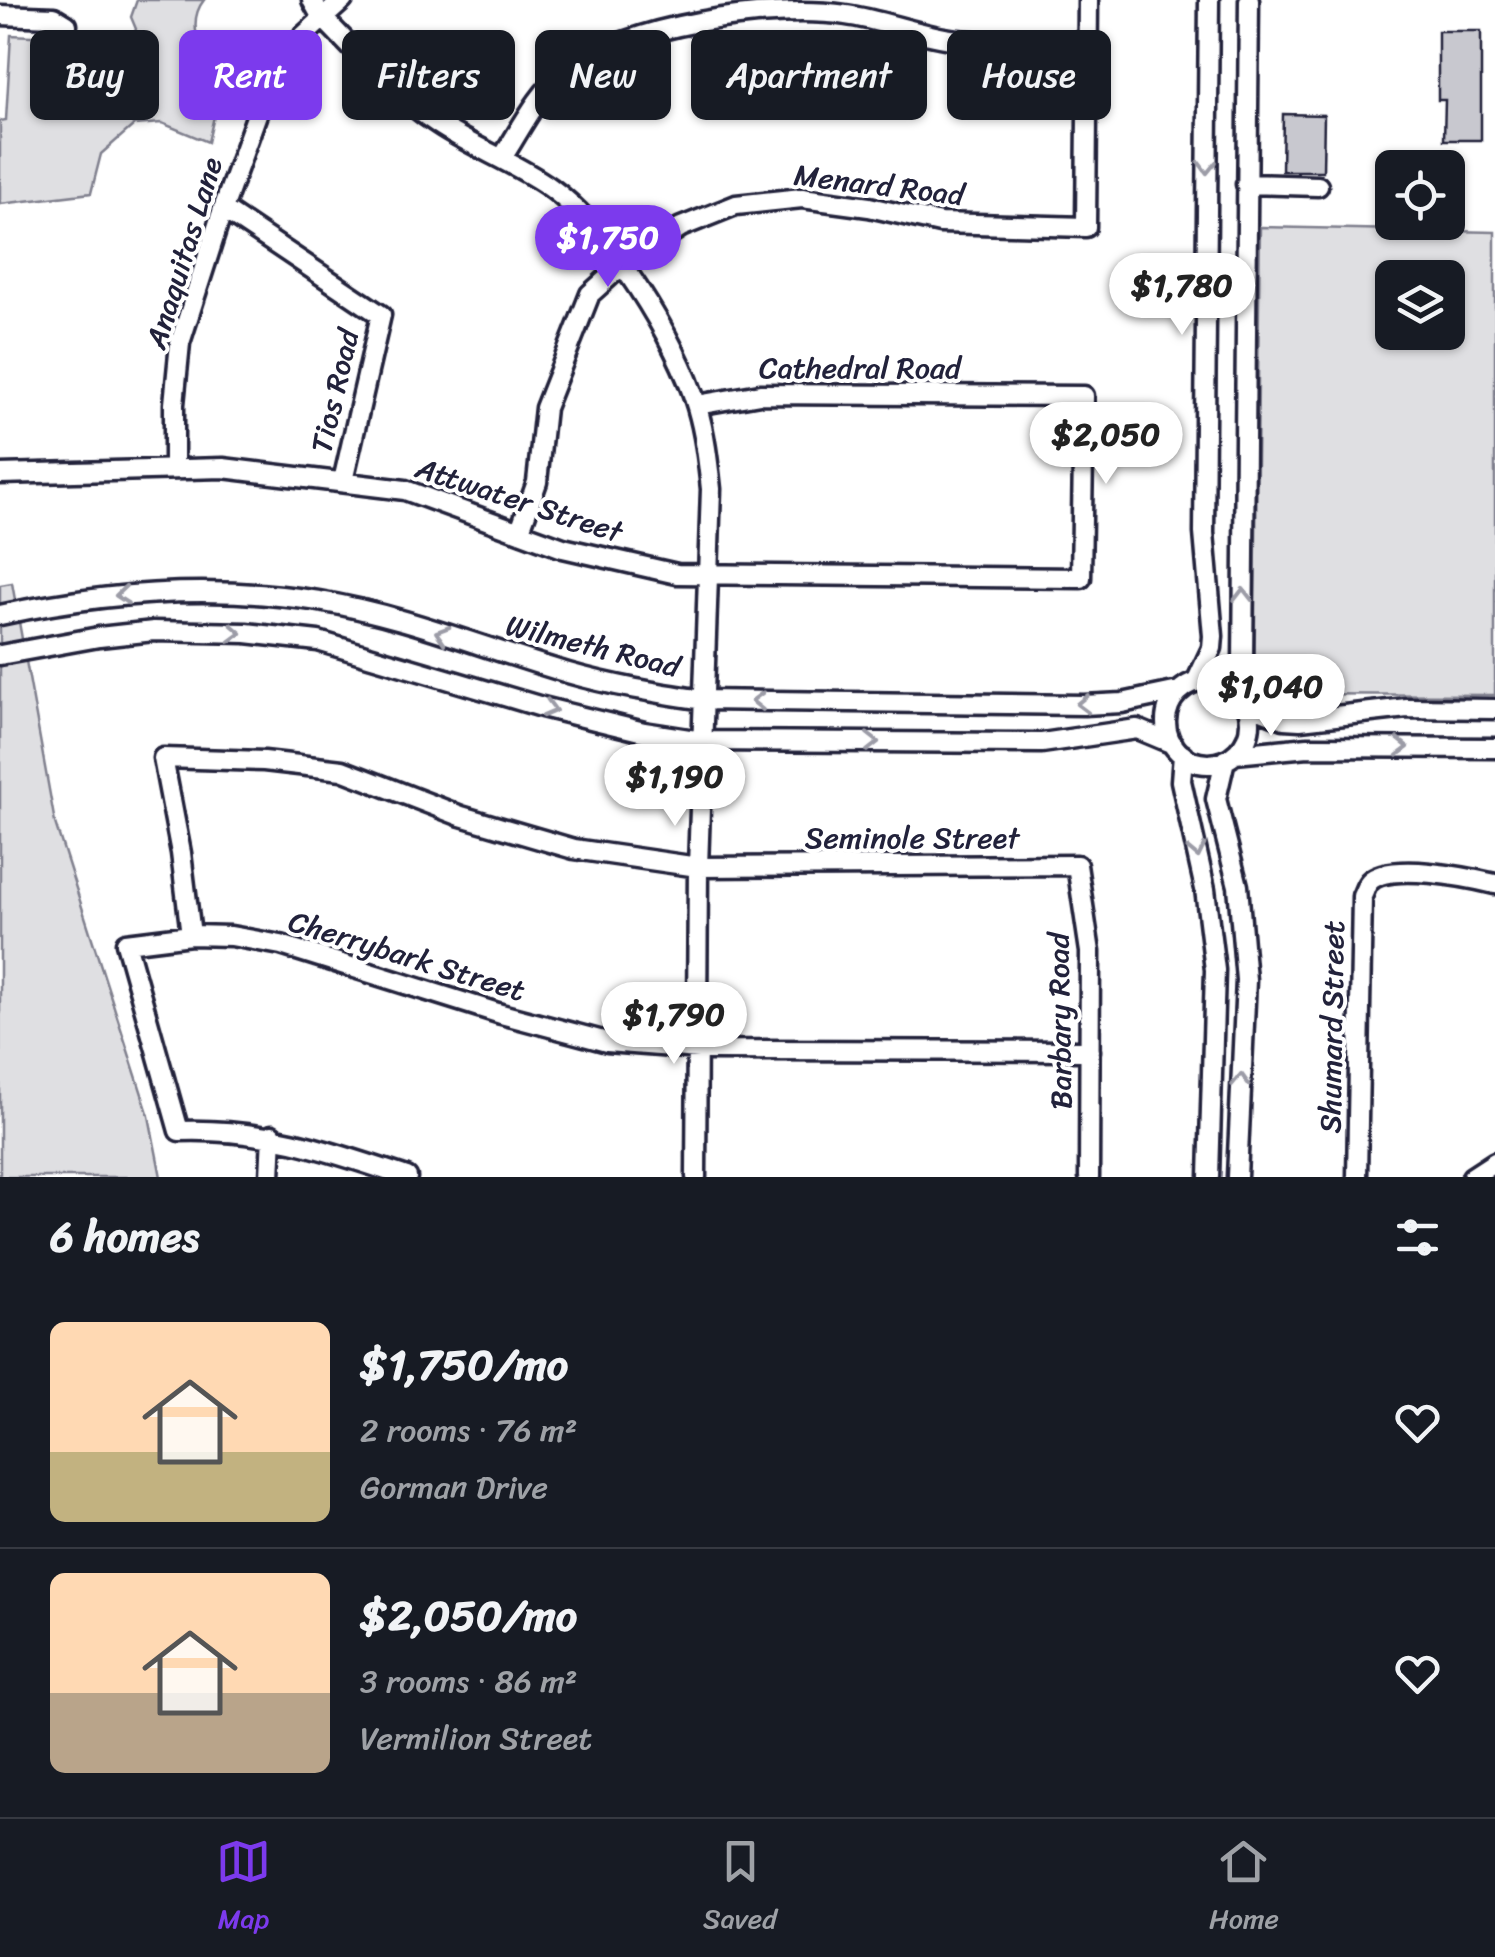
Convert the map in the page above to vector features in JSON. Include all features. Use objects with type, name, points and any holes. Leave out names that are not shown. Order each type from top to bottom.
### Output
[{"type":"street","name":"Anaquitas Lane","points":[[174,468],[174,404],[180,343],[222,209],[266,89],[288,49],[316,8],[343,0]]},
{"type":"street","points":[[1088,0],[1088,30]]},
{"type":"street","points":[[1208,1177],[1215,970],[1207,900],[1178,750],[1168,734],[1168,711],[1188,687],[1213,642],[1204,533],[1210,0]]},
{"type":"street","points":[[1237,1177],[1246,980],[1238,886],[1216,799],[1230,757],[1249,731],[1242,698],[1250,0]]},
{"type":"street","points":[[316,8],[401,98],[441,126],[553,189],[594,229],[677,352],[696,405],[706,442],[711,489],[698,867],[696,1177]]},
{"type":"street","points":[[502,158],[543,94],[563,73],[609,48],[704,22],[775,14],[840,14],[947,38]]},
{"type":"street","points":[[0,16],[54,16],[67,25]]},
{"type":"street","name":"Menard Road","points":[[520,530],[537,482],[545,408],[566,348],[590,294],[621,266],[682,226],[736,205],[782,198],[826,200],[940,223],[1086,227],[1087,120]]},
{"type":"street","points":[[1246,184],[1318,186]]},
{"type":"street","name":"Tios Road","points":[[222,209],[381,315],[343,481]]},
{"type":"street","name":"Cathedral Road","points":[[696,405],[760,394],[1084,396],[1081,578]]},
{"type":"street","name":"Attwater Street","points":[[0,474],[174,468],[264,471],[405,490],[600,559],[706,577],[1081,578]]},
{"type":"street","name":"Wilmeth Road","points":[[0,615],[142,592],[238,591],[322,602],[393,619],[571,674],[703,700],[1084,705],[1122,703],[1188,687]]},
{"type":"street","points":[[0,655],[99,636],[154,631],[246,632],[318,641],[559,711],[644,732],[702,741],[1042,743],[1137,730],[1203,764],[1308,747],[1495,748]]},
{"type":"street","points":[[1188,687],[1218,681],[1284,719],[1407,708],[1495,709]]},
{"type":"street","name":"Seminole Street","points":[[191,935],[182,853],[163,758],[264,761],[342,770],[461,816],[574,849],[698,867],[1077,865]]},
{"type":"street","name":"Barbary Road","points":[[1077,865],[1090,952],[1088,1177]]},
{"type":"street","name":"Shumard Street","points":[[1356,1177],[1362,896],[1370,880],[1389,873],[1437,874],[1495,884]]},
{"type":"street","name":"Cherrybark Street","points":[[272,1136],[224,1129],[179,1132],[126,943],[191,935],[231,936],[281,945],[501,1014],[607,1042],[698,1049],[1090,1051]]},
{"type":"street","points":[[270,1177],[272,1136],[407,1177]]},
{"type":"street","points":[[1472,1177],[1495,1162]]},
{"type":"shaded area","points":[[137,0],[204,0],[197,16],[197,30],[179,30],[179,120],[213,120],[208,142],[162,123],[134,125],[101,154],[91,193],[0,204],[0,121],[6,120],[11,35],[30,36],[30,120],[159,120],[159,30],[136,30],[131,17]]},
{"type":"shaded area","points":[[1260,227],[1375,229],[1375,240],[1465,240],[1465,231],[1495,232],[1495,695],[1254,694]]},
{"type":"shaded area","points":[[12,583],[55,823],[149,1116],[161,1177],[0,1177],[0,585]]},
{"type":"building","points":[[1438,31],[1481,31],[1481,140],[1444,140],[1445,100],[1438,100]]},
{"type":"building","points":[[1283,114],[1324,115],[1323,171],[1282,171]]}]
